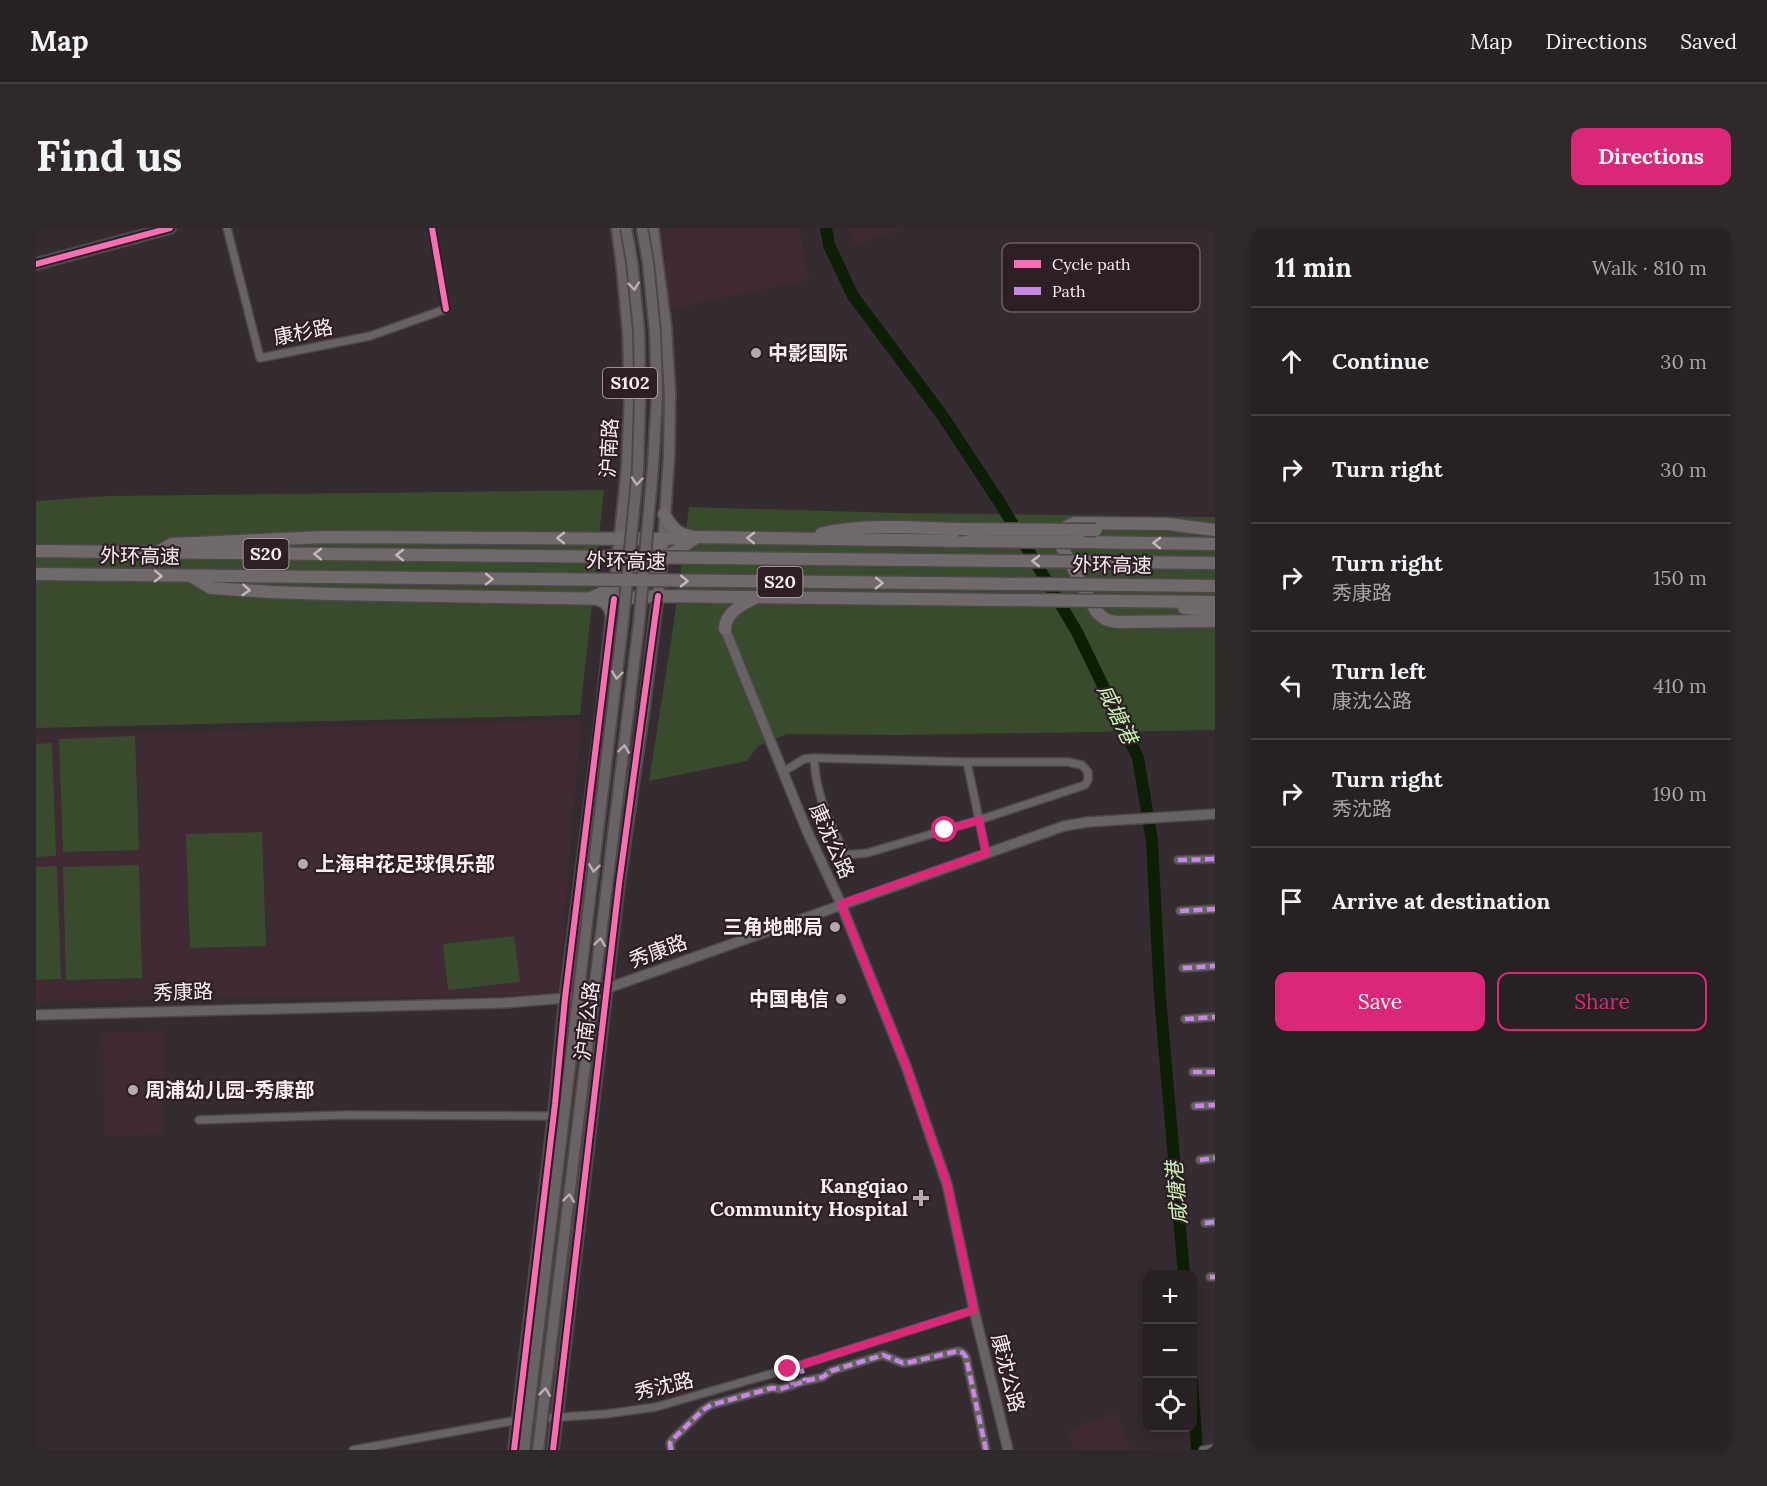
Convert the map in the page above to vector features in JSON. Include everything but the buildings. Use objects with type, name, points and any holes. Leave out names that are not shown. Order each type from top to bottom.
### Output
[{"type":"highway","points":[[664,514],[673,529],[684,535],[697,537]]},
{"type":"highway","points":[[1215,530],[1168,524],[1074,523],[1065,526],[1059,534],[1059,542],[1096,611],[1108,621],[1215,621]]},
{"type":"highway","points":[[806,539],[830,531],[851,529],[1173,531],[1195,529]]},
{"type":"highway","points":[[1173,531],[1215,543]]},
{"type":"highway","points":[[156,553],[172,544],[286,538],[663,539],[697,537],[1215,543]]},
{"type":"highway","points":[[614,599],[636,578],[697,537]]},
{"type":"highway","points":[[590,598],[600,594],[654,552],[663,539]]},
{"type":"highway","name":"外环高速","points":[[36,551],[1215,563]]},
{"type":"highway","name":"外环高速","points":[[36,574],[1215,586]]},
{"type":"highway","points":[[190,576],[211,588],[361,595],[614,599],[658,596],[1215,602]]},
{"type":"highway","points":[[725,629],[725,624],[733,612],[756,597]]},
{"type":"highway","points":[[590,598],[605,602],[609,606],[612,618]]},
{"type":"highway","points":[[1156,601],[1179,608],[1215,611]]},
{"type":"main road","points":[[36,264],[170,228]]},
{"type":"main road","name":"沪南路","points":[[614,599],[627,467],[630,395],[628,331],[617,228]]},
{"type":"main road","points":[[524,1450],[622,633],[638,469],[639,332],[626,228]]},
{"type":"main road","points":[[538,1450],[639,622],[653,466],[657,396],[655,332],[642,228]]},
{"type":"main road","name":"S102","points":[[653,228],[666,327],[670,395],[669,456],[658,596]]},
{"type":"main road","name":"沪南公路","points":[[553,1450],[619,884],[658,596]]},
{"type":"main road","name":"沪南公路","points":[[514,1450],[554,1116],[565,998],[614,599]]},
{"type":"street","name":"康杉路","points":[[227,228],[260,358],[370,336],[446,309],[432,228]]},
{"type":"street","name":"康沈公路","points":[[725,629],[807,831],[841,904],[906,1066],[947,1184],[974,1310],[1008,1450]]},
{"type":"street","points":[[783,772],[804,759],[814,758],[1068,762],[1082,765],[1088,772],[1088,780],[1085,785],[979,820],[867,853],[846,855],[828,820],[815,779],[814,758]]},
{"type":"street","points":[[967,762],[986,853]]},
{"type":"street","name":"秀康路","points":[[36,1015],[504,1002],[565,998],[608,988],[1064,826],[1088,822],[1215,814]]},
{"type":"street","points":[[1178,860],[1215,859]]},
{"type":"street","points":[[1180,911],[1215,909]]},
{"type":"street","points":[[1183,968],[1215,966]]},
{"type":"street","points":[[1185,1019],[1215,1017]]},
{"type":"street","points":[[1192,1072],[1215,1072]]},
{"type":"street","points":[[1195,1106],[1215,1105]]},
{"type":"street","points":[[199,1120],[345,1115],[554,1116]]},
{"type":"street","points":[[1200,1160],[1215,1158]]},
{"type":"street","points":[[1205,1223],[1215,1222]]},
{"type":"street","name":"秀沈路","points":[[353,1450],[518,1420],[606,1414],[656,1407],[788,1369],[974,1310]]},
{"type":"street","points":[[671,1450],[670,1443],[673,1439],[711,1405],[823,1377],[831,1371],[884,1355],[903,1362],[911,1362],[958,1351],[966,1357],[986,1450]]},
{"type":"street","points":[[800,1365],[805,1381]]},
{"type":"street","points":[[788,1369],[793,1385]]},
{"type":"street","points":[[1203,1450],[1215,1448]]},
{"type":"shaded area","points":[[663,228],[799,228],[809,279],[670,309]]},
{"type":"shaded area","points":[[852,228],[900,228],[855,246]]},
{"type":"shaded area","name":"上海申花足球俱乐部","points":[[581,720],[558,994],[36,1002],[36,735]]},
{"type":"shaded area","name":"周浦幼儿园-秀康部","points":[[164,1031],[163,1134],[105,1136],[102,1033]]},
{"type":"shaded area","points":[[1116,1413],[1131,1450],[1075,1450],[1068,1430]]},
{"type":"green space","points":[[604,490],[580,715],[36,728],[36,501],[106,496]]},
{"type":"green space","points":[[689,507],[898,513],[1215,517],[1215,730],[897,735],[787,734],[758,746],[747,761],[649,781]]},
{"type":"green space","points":[[135,736],[139,850],[63,852],[59,739]]},
{"type":"green space","points":[[52,743],[56,856],[36,857],[36,744]]},
{"type":"green space","points":[[262,832],[266,946],[190,948],[186,834]]},
{"type":"green space","points":[[139,865],[142,978],[66,980],[63,867]]},
{"type":"green space","points":[[57,866],[61,979],[36,980],[36,867]]},
{"type":"green space","points":[[514,936],[520,982],[448,990],[443,944]]},
{"type":"waterway","name":"咸塘港","points":[[826,228],[829,245],[853,296],[942,415],[1000,503],[1077,632],[1138,758],[1152,841],[1160,997],[1184,1270]]},
{"type":"waterway","name":"咸塘港","points":[[1196,1432],[1197,1450]]},
{"type":"marked path","points":[[1178,860],[1215,859]]},
{"type":"marked path","points":[[1180,911],[1215,909]]},
{"type":"marked path","points":[[1183,968],[1215,966]]},
{"type":"marked path","points":[[1185,1019],[1215,1017]]},
{"type":"marked path","points":[[1193,1072],[1215,1072]]},
{"type":"marked path","points":[[1195,1106],[1215,1105]]},
{"type":"marked path","points":[[1200,1160],[1215,1158]]},
{"type":"marked path","points":[[1205,1223],[1215,1222]]},
{"type":"marked path","points":[[1210,1277],[1215,1277]]},
{"type":"marked path","points":[[671,1450],[670,1443],[673,1439],[711,1405],[823,1377],[831,1371],[883,1355],[903,1363],[958,1351],[966,1357],[986,1450]]},
{"type":"marked path","points":[[800,1365],[805,1381]]},
{"type":"marked path","points":[[788,1369],[793,1385]]},
{"type":"cycle path","points":[[36,264],[170,228]]},
{"type":"cycle path","points":[[432,228],[446,309]]},
{"type":"cycle path","points":[[553,1450],[619,884],[658,596]]},
{"type":"cycle path","points":[[514,1450],[555,1104],[565,998],[614,599]]},
{"type":"place","name":"中影国际","points":[[756,353]]},
{"type":"place","name":"上海申花足球俱乐部","points":[[303,864]]},
{"type":"place","name":"三角地邮局","points":[[835,927]]},
{"type":"place","name":"中国电信","points":[[841,999]]},
{"type":"place","name":"周浦幼儿园-秀康部","points":[[133,1090]]},
{"type":"place","name":"Kangqiao Community Hospital","points":[[921,1198]]},
{"type":"route","points":[[788,1369],[974,1310],[947,1184],[906,1066],[841,904],[986,853],[979,820],[945,830]]}]
